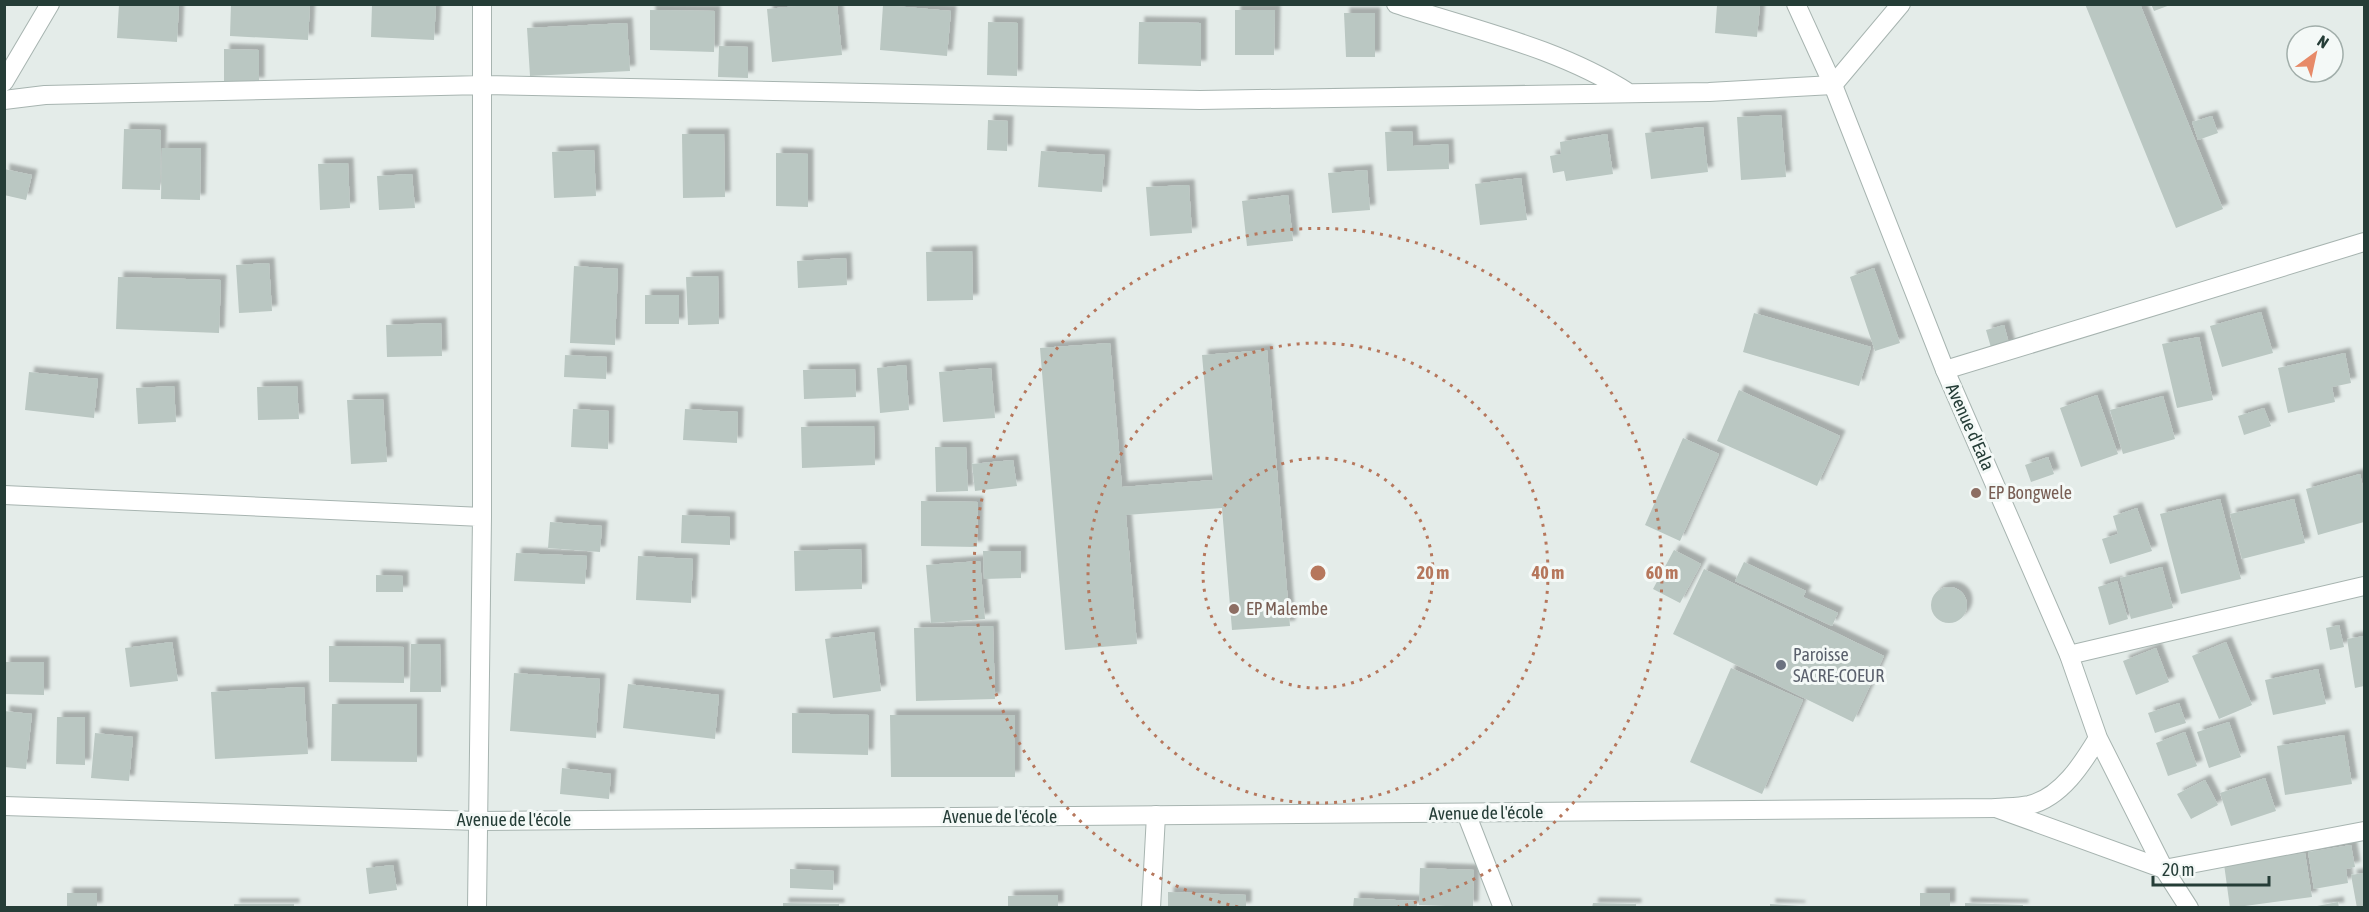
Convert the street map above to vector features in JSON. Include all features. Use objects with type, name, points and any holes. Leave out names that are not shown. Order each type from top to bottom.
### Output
[{"type":"street","points":[[4,82],[50,4]]},
{"type":"street","points":[[477,908],[482,516],[484,85],[482,4]]},
{"type":"street","points":[[1396,4],[1541,50],[1597,72],[1629,93]]},
{"type":"street","points":[[4,100],[45,95],[484,85],[1200,100],[1709,92],[1833,85],[1901,4]]},
{"type":"street","name":"Avenue d'Eala","points":[[1801,6],[1945,370],[2069,655],[2098,738],[2164,869],[2189,908]]},
{"type":"street","points":[[1945,370],[2364,242]]},
{"type":"street","points":[[4,495],[482,516]]},
{"type":"street","points":[[2069,655],[2364,586]]},
{"type":"street","points":[[1996,808],[2031,804],[2053,792],[2080,769],[2098,738]]},
{"type":"street","name":"Avenue de l'école","points":[[4,806],[478,821],[1996,808]]},
{"type":"street","points":[[1996,808],[2164,869],[2364,831]]},
{"type":"street","points":[[1466,813],[1503,908]]},
{"type":"street","points":[[1151,908],[1156,815]]},
{"type":"building","points":[[119,4],[179,4],[177,42],[117,38]]},
{"type":"building","points":[[231,4],[310,4],[308,40],[230,36]]},
{"type":"building","points":[[372,4],[436,4],[434,40],[371,37]]},
{"type":"building","points":[[837,4],[842,55],[772,62],[767,9]]},
{"type":"building","points":[[2085,4],[2140,4],[2223,209],[2176,228]]},
{"type":"building","points":[[2151,4],[2170,4],[2170,5],[2154,11]]},
{"type":"building","points":[[883,5],[951,11],[947,56],[880,50]]},
{"type":"building","points":[[1717,5],[1760,5],[1757,37],[1715,33]]},
{"type":"building","points":[[650,10],[715,11],[714,52],[650,50]]},
{"type":"building","points":[[1235,10],[1275,10],[1274,55],[1235,55]]},
{"type":"building","points":[[1344,13],[1375,13],[1375,57],[1346,57]]},
{"type":"building","points":[[988,22],[1018,23],[1017,76],[987,75]]},
{"type":"building","points":[[1139,22],[1201,23],[1201,66],[1138,64]]},
{"type":"building","points":[[627,23],[630,71],[530,76],[527,28]]},
{"type":"building","points":[[719,46],[748,47],[748,78],[718,77]]},
{"type":"building","points":[[224,49],[259,50],[259,83],[224,82]]},
{"type":"building","points":[[1781,115],[1786,177],[1741,180],[1737,117]]},
{"type":"building","points":[[2212,116],[2218,133],[2198,140],[2192,122]]},
{"type":"building","points":[[988,120],[1008,121],[1007,151],[987,150]]},
{"type":"building","points":[[1703,127],[1708,172],[1651,179],[1645,133]]},
{"type":"building","points":[[124,129],[161,130],[160,190],[122,189]]},
{"type":"building","points":[[1412,131],[1413,146],[1448,144],[1449,169],[1387,171],[1385,132]]},
{"type":"building","points":[[682,134],[724,134],[725,197],[683,198]]},
{"type":"building","points":[[1607,134],[1613,174],[1566,181],[1564,171],[1553,173],[1550,156],[1561,154],[1560,142]]},
{"type":"building","points":[[162,148],[201,148],[200,200],[161,199]]},
{"type":"building","points":[[594,150],[596,196],[554,198],[552,152]]},
{"type":"building","points":[[1041,151],[1105,155],[1102,192],[1038,187]]},
{"type":"building","points":[[776,153],[808,154],[808,207],[776,206]]},
{"type":"building","points":[[348,163],[350,208],[320,210],[318,164]]},
{"type":"building","points":[[4,169],[32,175],[26,200],[4,195]]},
{"type":"building","points":[[1367,170],[1370,210],[1332,213],[1328,173]]},
{"type":"building","points":[[412,174],[415,208],[379,210],[377,176]]},
{"type":"building","points":[[1521,178],[1527,220],[1480,225],[1475,184]]},
{"type":"building","points":[[1189,185],[1192,233],[1150,236],[1146,187]]},
{"type":"building","points":[[1288,195],[1293,241],[1247,246],[1242,201]]},
{"type":"building","points":[[972,251],[973,300],[927,301],[926,252]]},
{"type":"building","points":[[846,258],[847,285],[798,288],[797,261]]},
{"type":"building","points":[[269,263],[272,311],[239,313],[236,265]]},
{"type":"building","points":[[574,266],[618,269],[615,345],[570,343]]},
{"type":"building","points":[[1874,268],[1900,343],[1875,351],[1850,277]]},
{"type":"building","points":[[718,276],[719,324],[688,325],[686,277]]},
{"type":"building","points":[[118,277],[221,280],[219,333],[116,329]]},
{"type":"building","points":[[645,295],[679,295],[679,324],[645,324]]},
{"type":"building","points":[[2261,312],[2273,353],[2222,367],[2210,326]]},
{"type":"building","points":[[1754,313],[1871,347],[1859,386],[1743,352]]},
{"type":"building","points":[[441,323],[442,356],[387,357],[386,325]]},
{"type":"building","points":[[2004,325],[2010,347],[1992,351],[1986,330]]},
{"type":"building","points":[[2199,337],[2213,400],[2177,408],[2162,344]]},
{"type":"building","points":[[1110,343],[1122,487],[1213,480],[1202,355],[1267,350],[1290,626],[1232,630],[1222,508],[1126,515],[1137,644],[1065,650],[1040,348]]},
{"type":"building","points":[[2345,353],[2351,383],[2332,387],[2335,402],[2288,413],[2278,368]]},
{"type":"building","points":[[565,355],[607,357],[606,379],[564,377]]},
{"type":"building","points":[[906,365],[909,410],[880,413],[877,368]]},
{"type":"building","points":[[991,368],[995,418],[943,422],[939,372]]},
{"type":"building","points":[[855,369],[856,397],[804,399],[803,370]]},
{"type":"building","points":[[29,372],[98,379],[94,418],[25,410]]},
{"type":"building","points":[[174,386],[176,422],[138,424],[136,388]]},
{"type":"building","points":[[297,386],[299,419],[258,420],[257,387]]},
{"type":"building","points":[[1739,390],[1840,436],[1817,486],[1717,441]]},
{"type":"building","points":[[2097,395],[2118,454],[2081,467],[2060,408]]},
{"type":"building","points":[[2163,396],[2175,439],[2123,454],[2110,410]]},
{"type":"building","points":[[383,399],[387,462],[351,464],[347,400]]},
{"type":"building","points":[[2264,408],[2271,426],[2244,435],[2238,416]]},
{"type":"building","points":[[573,409],[609,411],[608,449],[571,447]]},
{"type":"building","points":[[685,409],[738,412],[737,443],[683,440]]},
{"type":"building","points":[[874,426],[875,465],[802,468],[801,427]]},
{"type":"building","points":[[1683,438],[1719,454],[1680,541],[1645,525]]},
{"type":"building","points":[[935,447],[966,447],[968,491],[936,492]]},
{"type":"building","points":[[2048,457],[2054,474],[2031,482],[2025,465]]},
{"type":"building","points":[[1013,460],[1017,486],[975,491],[972,464]]},
{"type":"building","points":[[2360,474],[2364,491],[2364,522],[2318,535],[2306,489]]},
{"type":"building","points":[[2220,499],[2241,579],[2181,594],[2160,514]]},
{"type":"building","points":[[2294,499],[2305,543],[2242,559],[2230,514]]},
{"type":"building","points":[[921,501],[978,502],[977,547],[921,546]]},
{"type":"building","points":[[2137,508],[2152,551],[2110,564],[2102,539],[2118,534],[2113,516]]},
{"type":"building","points":[[682,515],[730,517],[730,545],[681,543]]},
{"type":"building","points":[[550,522],[602,526],[600,552],[548,548]]},
{"type":"building","points":[[861,549],[862,589],[795,591],[794,551]]},
{"type":"building","points":[[1674,550],[1701,564],[1680,603],[1653,589]]},
{"type":"building","points":[[983,551],[1021,551],[1021,578],[984,579]]},
{"type":"building","points":[[516,553],[587,556],[585,584],[514,581]]},
{"type":"building","points":[[638,556],[693,559],[691,603],[636,600]]},
{"type":"building","points":[[980,561],[985,619],[931,623],[926,565]]},
{"type":"building","points":[[1744,562],[1806,591],[1803,597],[1838,613],[1832,626],[1735,581]]},
{"type":"building","points":[[2162,567],[2173,608],[2131,619],[2120,578]]},
{"type":"building","points":[[1704,569],[1884,656],[1853,722],[1673,634]]},
{"type":"building","points":[[376,575],[403,576],[403,592],[376,592]]},
{"type":"building","points":[[2117,581],[2128,619],[2109,625],[2098,587]]},
{"type":"building","points":[[1949,587],[1962,592],[1967,605],[1962,618],[1949,623],[1936,618],[1931,605],[1936,592]]},
{"type":"building","points":[[2339,625],[2344,647],[2330,650],[2326,628]]},
{"type":"building","points":[[993,626],[995,699],[916,701],[914,628]]},
{"type":"building","points":[[874,632],[881,691],[833,698],[825,639]]},
{"type":"building","points":[[2364,636],[2364,686],[2355,688],[2347,639]]},
{"type":"building","points":[[172,642],[178,681],[130,687],[125,648]]},
{"type":"building","points":[[2226,642],[2252,705],[2219,719],[2192,656]]},
{"type":"building","points":[[411,644],[440,644],[441,692],[410,692]]},
{"type":"building","points":[[329,646],[404,647],[404,683],[329,682]]},
{"type":"building","points":[[2156,648],[2169,682],[2136,695],[2123,661]]},
{"type":"building","points":[[4,662],[44,662],[44,695],[4,694]]},
{"type":"building","points":[[1731,668],[1803,700],[1762,794],[1690,762]]},
{"type":"building","points":[[2318,669],[2326,704],[2273,715],[2265,680]]},
{"type":"building","points":[[514,673],[600,679],[596,738],[510,731]]},
{"type":"building","points":[[628,684],[719,695],[715,739],[623,728]]},
{"type":"building","points":[[304,687],[308,754],[215,759],[211,692]]},
{"type":"building","points":[[2179,703],[2186,723],[2155,733],[2148,713]]},
{"type":"building","points":[[332,704],[417,704],[417,762],[331,761]]},
{"type":"building","points":[[4,711],[32,714],[26,769],[4,767]]},
{"type":"building","points":[[792,713],[869,715],[868,755],[792,753]]},
{"type":"building","points":[[890,715],[1015,715],[1015,777],[891,777]]},
{"type":"building","points":[[57,717],[85,717],[85,765],[56,764]]},
{"type":"building","points":[[2229,722],[2241,757],[2209,768],[2197,732]]},
{"type":"building","points":[[2185,732],[2197,766],[2168,776],[2156,743]]},
{"type":"building","points":[[95,733],[133,737],[129,781],[91,778]]},
{"type":"building","points":[[2344,735],[2352,784],[2285,795],[2277,746]]},
{"type":"building","points":[[562,768],[611,774],[609,799],[560,794]]},
{"type":"building","points":[[2265,778],[2276,811],[2231,826],[2220,793]]},
{"type":"building","points":[[2205,780],[2218,805],[2191,819],[2177,794]]},
{"type":"building","points":[[2351,845],[2355,867],[2346,869],[2348,883],[2314,889],[2308,852]]},
{"type":"building","points":[[2305,853],[2312,897],[2230,908],[2224,864]]},
{"type":"building","points":[[393,865],[397,890],[369,894],[366,868]]},
{"type":"building","points":[[1420,868],[1474,870],[1473,907],[1419,905]]},
{"type":"building","points":[[790,869],[834,871],[833,890],[790,888]]},
{"type":"building","points":[[2364,873],[2364,908],[2357,908],[2351,875]]},
{"type":"building","points":[[1168,892],[1246,895],[1246,908],[1168,908]]},
{"type":"building","points":[[67,893],[97,893],[97,908],[67,908]]},
{"type":"building","points":[[1920,893],[1950,893],[1950,908],[1920,908]]},
{"type":"building","points":[[1058,895],[1058,908],[1008,908],[1008,896]]},
{"type":"building","points":[[1354,898],[1417,901],[1417,908],[1353,908]]},
{"type":"building","points":[[2338,902],[2339,908],[2317,908],[2317,906]]},
{"type":"building","points":[[783,903],[839,904],[839,908],[783,908]]},
{"type":"building","points":[[1593,903],[1636,904],[1636,908],[1592,908]]},
{"type":"building","points":[[1965,903],[2023,905],[2023,908],[1965,908]]},
{"type":"building","points":[[234,904],[294,904],[294,908],[234,908]]},
{"type":"building","points":[[1770,904],[1800,906],[1800,908],[1770,908]]},
{"type":"place","name":"EP Bongwele","points":[[1976,493]]},
{"type":"place","name":"EP Malembe","points":[[1234,609]]},
{"type":"place","name":"Paroisse SACRE-COEUR","points":[[1781,665]]}]
